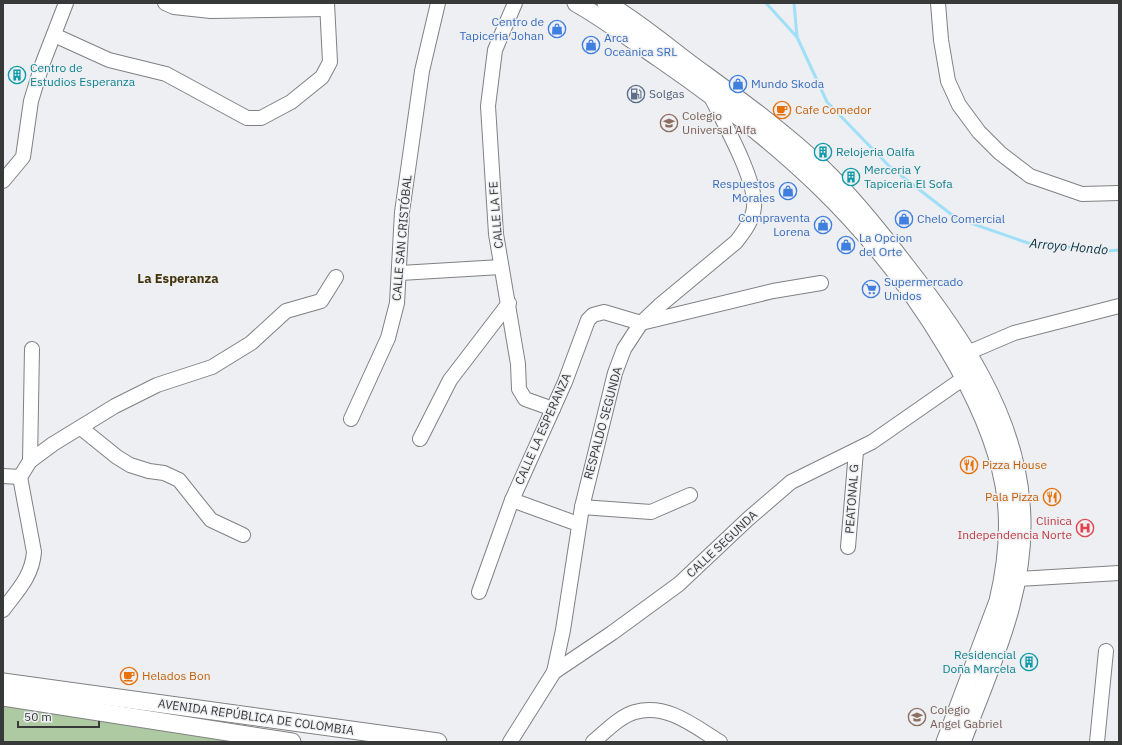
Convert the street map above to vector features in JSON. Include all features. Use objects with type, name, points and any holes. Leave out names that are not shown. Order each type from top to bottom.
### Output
[{"type":"main road","points":[[576,3],[624,33],[709,93],[780,150],[833,199],[892,267],[933,324],[961,356],[995,403],[1013,453],[1021,503],[1022,532],[1011,578],[998,602],[945,742]]},
{"type":"main road","points":[[606,3],[727,90],[822,169],[845,192],[884,238],[945,317],[961,356],[964,378],[981,410],[990,434],[1004,486],[1011,578],[1011,610],[962,742]]},
{"type":"main road","name":"AVENIDA REPÚBLICA DE COLOMBIA","points":[[3,682],[438,742]]},
{"type":"main road","name":"AVENIDA REPÚBLICA DE COLOMBIA","points":[[3,698],[292,742]]},
{"type":"street","points":[[3,181],[23,157],[31,101],[42,65],[66,3]]},
{"type":"street","points":[[54,35],[109,60],[166,74],[247,118],[261,118],[291,102],[322,77],[330,62],[327,6],[211,12],[174,7],[165,3]]},
{"type":"street","name":"CALLE SAN CRISTÓBAL","points":[[351,419],[388,338],[397,303],[403,205],[422,71],[438,3]]},
{"type":"street","name":"CALLE LA FE","points":[[514,3],[495,50],[488,106],[496,234],[509,303],[518,364],[519,389],[521,395],[525,399],[552,409]]},
{"type":"street","points":[[938,3],[941,40],[948,81],[960,105],[979,132],[1000,153],[1030,176],[1082,194],[1119,193]]},
{"type":"street","name":"RESPALDO SEGUNDA","points":[[554,672],[563,630],[578,524],[615,373],[624,350],[641,323],[659,306],[736,242],[744,233],[752,216],[754,207],[752,188],[709,93]]},
{"type":"street","points":[[400,272],[501,267]]},
{"type":"street","points":[[3,610],[29,574],[33,563],[34,552],[20,477],[30,461],[53,444],[115,406],[156,385],[212,367],[251,343],[286,311],[321,301],[336,277]]},
{"type":"street","points":[[641,323],[773,291],[821,283]]},
{"type":"street","points":[[420,439],[450,380],[509,303]]},
{"type":"street","points":[[961,356],[1014,333],[1119,306]]},
{"type":"street","name":"CALLE LA ESPERANZA","points":[[479,592],[512,500],[552,409],[588,320],[592,315],[604,312],[641,323]]},
{"type":"street","points":[[30,461],[32,349]]},
{"type":"street","name":"CALLE SEGUNDA","points":[[510,742],[554,672],[612,634],[679,584],[748,519],[791,482],[856,451],[964,378]]},
{"type":"street","points":[[81,428],[117,458],[130,465],[149,471],[164,473],[179,480],[211,520],[225,528],[243,535]]},
{"type":"street","name":"PEATONAL G","points":[[848,547],[856,451]]},
{"type":"street","points":[[3,476],[20,477]]},
{"type":"street","points":[[582,507],[651,512],[690,495]]},
{"type":"street","points":[[512,500],[578,524]]},
{"type":"street","points":[[1011,578],[1119,573]]},
{"type":"street","points":[[1097,742],[1106,651]]},
{"type":"street","points":[[593,742],[620,720],[635,712],[652,710],[673,714],[720,742]]},
{"type":"green space","points":[[3,704],[258,742],[3,742]]},
{"type":"waterway","name":"Arroyo Hondo","points":[[766,3],[797,37],[827,102],[890,167],[956,218],[1028,243],[1108,251],[1119,250]]},
{"type":"waterway","points":[[794,3],[797,37]]},
{"type":"place","name":"Centro de Tapiceria Johan","points":[[557,29]]},
{"type":"place","name":"Arca Oceanica SRL","points":[[591,45]]},
{"type":"place","name":"Centro de Estudios Esperanza","points":[[17,75]]},
{"type":"place","name":"Mundo Skoda","points":[[738,84]]},
{"type":"place","name":"Solgas","points":[[636,94]]},
{"type":"place","name":"Cafe Comedor","points":[[782,110]]},
{"type":"place","name":"Colegio Universal Alfa","points":[[669,123]]},
{"type":"place","name":"Relojeria Oalfa","points":[[823,152]]},
{"type":"place","name":"Merceria Y Tapiceria El Sofa","points":[[851,177]]},
{"type":"place","name":"Respuestos Morales","points":[[788,191]]},
{"type":"place","name":"Chelo Comercial","points":[[904,219]]},
{"type":"place","name":"Compraventa Lorena","points":[[823,225]]},
{"type":"place","name":"La Opcion del Orte","points":[[846,245]]},
{"type":"place","name":"Supermercado Unidos","points":[[871,289]]},
{"type":"place","name":"Pizza House","points":[[969,465]]},
{"type":"place","name":"Pala Pizza","points":[[1052,497]]},
{"type":"place","name":"Clinica Independencia Norte","points":[[1085,528]]},
{"type":"place","name":"Residencial Doña Marcela","points":[[1029,662]]},
{"type":"place","name":"Helados Bon","points":[[129,676]]},
{"type":"place","name":"Colegio Angel Gabriel","points":[[917,717]]},
{"type":"district","name":"La Esperanza","points":[[178,278]]}]
